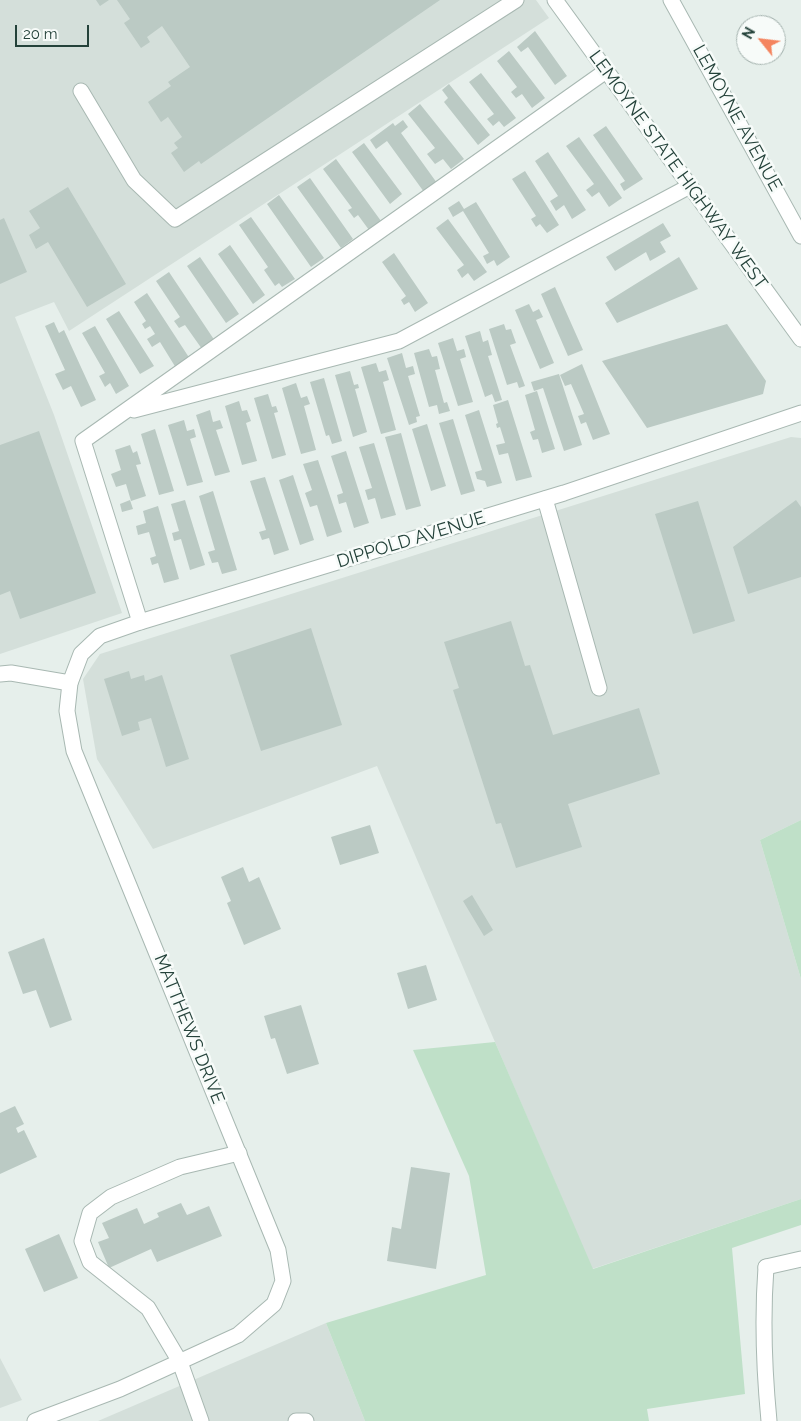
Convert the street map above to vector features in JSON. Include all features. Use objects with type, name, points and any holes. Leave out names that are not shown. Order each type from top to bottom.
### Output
[{"type":"street","points":[[81,91],[134,180],[175,219],[516,0]]},
{"type":"street","name":"LEMOYNE STATE HIGHWAY WEST","points":[[555,0],[801,340]]},
{"type":"street","name":"LEMOYNE AVENUE","points":[[671,0],[801,236]]},
{"type":"street","points":[[140,622],[83,441],[606,71]]},
{"type":"street","points":[[123,413],[399,341],[690,186]]},
{"type":"street","name":"DIPPOLD AVENUE","points":[[67,710],[70,682],[81,654],[100,636],[140,622],[546,499],[799,417]]},
{"type":"street","points":[[546,499],[599,688]]},
{"type":"street","points":[[0,674],[11,673],[70,682]]},
{"type":"street","name":"MATTHEWS DRIVE","points":[[35,1421],[120,1389],[238,1335],[274,1304],[283,1281],[278,1250],[74,751],[67,710]]},
{"type":"street","points":[[202,1421],[180,1362],[148,1308],[90,1262],[82,1241],[90,1213],[111,1197],[180,1166],[239,1153]]},
{"type":"street","points":[[769,1421],[763,1353],[762,1312],[766,1267],[801,1259]]},
{"type":"street","points":[[296,1421],[306,1421]]},
{"type":"shaded area","points":[[0,0],[536,0],[549,18],[69,331],[54,302],[15,317],[54,415],[122,613],[0,654]]},
{"type":"shaded area","points":[[791,437],[801,438],[801,820],[760,840],[801,979],[801,1199],[592,1269],[377,766],[153,849],[97,759],[83,679],[100,654]]},
{"type":"shaded area","points":[[326,1323],[365,1421],[98,1421]]},
{"type":"shaded area","points":[[0,1358],[22,1400],[0,1408]]},
{"type":"green space","points":[[801,820],[801,979],[760,840]]},
{"type":"green space","points":[[495,1042],[593,1269],[801,1199],[801,1225],[732,1248],[745,1394],[647,1409],[649,1421],[365,1421],[326,1323],[486,1275],[469,1176],[413,1050]]},
{"type":"building","points":[[96,0],[109,0],[100,6]]},
{"type":"building","points":[[117,0],[440,0],[201,164],[199,161],[184,172],[171,153],[178,148],[174,143],[182,137],[168,117],[161,122],[148,102],[171,86],[168,82],[190,67],[162,26],[147,37],[150,42],[141,48],[124,23],[130,19]]},
{"type":"building","points":[[535,31],[567,76],[555,85],[528,47],[521,52],[517,47]]},
{"type":"building","points":[[509,51],[545,98],[532,108],[522,94],[516,98],[511,92],[517,87],[497,61]]},
{"type":"building","points":[[481,73],[516,118],[504,127],[499,121],[493,126],[487,119],[494,114],[469,82]]},
{"type":"building","points":[[449,84],[490,135],[478,145],[444,102],[448,98],[442,90]]},
{"type":"building","points":[[420,104],[464,159],[451,169],[443,159],[435,164],[427,154],[435,148],[408,114]]},
{"type":"building","points":[[403,120],[408,127],[401,133],[437,183],[424,192],[387,141],[376,149],[370,140],[393,123],[395,126]]},
{"type":"building","points":[[606,126],[643,179],[624,191],[620,184],[625,181],[593,135]]},
{"type":"building","points":[[579,137],[622,198],[609,207],[599,192],[592,197],[586,190],[594,184],[566,146]]},
{"type":"building","points":[[364,143],[402,194],[390,204],[352,152]]},
{"type":"building","points":[[548,152],[586,210],[572,219],[564,205],[556,211],[550,201],[558,196],[535,161]]},
{"type":"building","points":[[336,159],[381,221],[369,230],[358,215],[354,218],[348,210],[352,208],[323,169]]},
{"type":"building","points":[[525,171],[559,225],[547,233],[540,224],[536,227],[531,219],[536,216],[512,179]]},
{"type":"building","points":[[310,178],[353,239],[341,248],[297,187]]},
{"type":"building","points":[[68,187],[126,284],[87,307],[48,242],[36,249],[29,235],[40,228],[29,211]]},
{"type":"building","points":[[279,195],[324,258],[311,267],[267,204]]},
{"type":"building","points":[[459,201],[464,209],[476,202],[510,257],[497,266],[494,260],[487,264],[483,256],[489,253],[463,211],[453,217],[448,208]]},
{"type":"building","points":[[251,217],[295,279],[282,287],[279,283],[275,286],[264,270],[268,267],[239,225]]},
{"type":"building","points":[[4,218],[27,272],[0,284],[0,220]]},
{"type":"building","points":[[448,219],[487,272],[474,281],[468,273],[462,278],[457,270],[464,265],[436,228]]},
{"type":"building","points":[[663,223],[671,236],[660,242],[666,252],[650,261],[646,252],[615,271],[606,257]]},
{"type":"building","points":[[230,245],[265,295],[253,304],[218,254]]},
{"type":"building","points":[[394,253],[428,303],[415,312],[409,302],[404,305],[401,300],[406,296],[382,262]]},
{"type":"building","points":[[200,257],[239,314],[226,323],[187,266]]},
{"type":"building","points":[[679,257],[698,289],[617,323],[605,303]]},
{"type":"building","points":[[169,272],[215,341],[202,349],[185,325],[179,328],[174,321],[180,317],[156,281]]},
{"type":"building","points":[[555,287],[583,350],[568,356],[541,294]]},
{"type":"building","points":[[147,293],[190,359],[176,368],[160,342],[152,347],[147,339],[155,334],[150,326],[145,329],[142,324],[146,321],[134,302]]},
{"type":"building","points":[[529,304],[533,312],[539,309],[543,317],[536,320],[554,363],[540,369],[515,310]]},
{"type":"building","points":[[119,311],[154,366],[140,374],[106,319]]},
{"type":"building","points":[[54,322],[59,333],[64,330],[96,400],[81,407],[71,386],[63,390],[55,374],[65,370],[45,326]]},
{"type":"building","points":[[504,324],[506,330],[511,329],[516,343],[510,345],[525,386],[519,388],[517,382],[507,385],[489,329]]},
{"type":"building","points":[[727,324],[766,381],[763,394],[647,428],[602,361]]},
{"type":"building","points":[[95,326],[129,386],[116,394],[110,383],[105,387],[99,376],[105,373],[82,333]]},
{"type":"building","points":[[480,331],[483,342],[488,340],[492,355],[488,356],[502,400],[495,402],[492,394],[485,397],[465,336]]},
{"type":"building","points":[[453,338],[457,351],[464,349],[466,357],[460,359],[473,402],[458,406],[438,343]]},
{"type":"building","points":[[429,349],[432,357],[437,356],[440,369],[435,370],[444,403],[447,402],[450,411],[439,414],[437,405],[429,407],[414,353]]},
{"type":"building","points":[[402,353],[406,368],[413,366],[415,374],[408,376],[420,416],[416,417],[417,422],[409,425],[387,358]]},
{"type":"building","points":[[376,363],[379,372],[386,370],[389,380],[383,382],[396,430],[381,434],[361,367]]},
{"type":"building","points":[[582,364],[610,434],[593,440],[586,422],[581,424],[578,416],[584,414],[571,384],[565,386],[560,375]]},
{"type":"building","points":[[350,371],[354,385],[358,384],[359,388],[355,389],[367,432],[353,437],[335,375]]},
{"type":"building","points":[[559,374],[582,445],[564,451],[543,388],[534,391],[531,382]]},
{"type":"building","points":[[324,378],[342,441],[332,444],[329,435],[326,436],[310,382]]},
{"type":"building","points":[[296,383],[301,398],[307,396],[310,404],[304,406],[316,450],[301,454],[282,388]]},
{"type":"building","points":[[537,391],[555,449],[542,453],[538,439],[533,440],[530,432],[535,430],[525,395]]},
{"type":"building","points":[[268,394],[272,407],[276,406],[278,412],[274,413],[286,455],[272,459],[254,398]]},
{"type":"building","points":[[508,400],[532,477],[516,481],[508,453],[499,455],[496,445],[505,443],[500,427],[497,428],[496,424],[498,423],[493,405]]},
{"type":"building","points":[[239,401],[242,411],[247,410],[251,421],[246,423],[257,461],[242,465],[225,406]]},
{"type":"building","points":[[210,410],[213,422],[220,420],[223,428],[216,430],[230,472],[215,476],[196,415]]},
{"type":"building","points":[[479,410],[502,483],[487,487],[485,481],[477,479],[475,472],[482,470],[465,415]]},
{"type":"building","points":[[453,419],[475,491],[461,495],[439,423]]},
{"type":"building","points":[[184,420],[187,431],[194,429],[196,437],[190,439],[203,482],[187,486],[168,425]]},
{"type":"building","points":[[427,424],[446,486],[431,491],[412,429]]},
{"type":"building","points":[[155,429],[174,491],[159,495],[141,434]]},
{"type":"building","points":[[39,431],[96,593],[20,619],[10,591],[0,595],[0,445]]},
{"type":"building","points":[[401,433],[421,506],[406,510],[385,437]]},
{"type":"building","points":[[374,443],[396,515],[381,519],[375,498],[368,500],[365,490],[372,488],[359,447]]},
{"type":"building","points":[[130,445],[133,453],[137,451],[141,464],[136,465],[146,496],[131,501],[126,484],[116,487],[111,474],[121,470],[115,450]]},
{"type":"building","points":[[346,451],[369,523],[354,528],[346,502],[339,504],[337,495],[343,493],[331,456]]},
{"type":"building","points":[[318,460],[342,532],[327,537],[317,505],[310,507],[305,493],[312,490],[303,464]]},
{"type":"building","points":[[293,475],[314,540],[300,545],[279,480]]},
{"type":"building","points":[[265,477],[289,550],[274,555],[269,538],[262,540],[259,532],[266,530],[250,481]]},
{"type":"building","points":[[213,491],[237,570],[222,574],[218,562],[212,563],[208,552],[215,550],[199,496]]},
{"type":"building","points":[[130,500],[133,509],[122,512],[120,504]]},
{"type":"building","points":[[185,500],[205,565],[190,570],[181,539],[174,541],[172,533],[179,531],[171,504]]},
{"type":"building","points":[[796,500],[801,507],[801,577],[748,594],[733,547]]},
{"type":"building","points":[[698,501],[735,621],[693,634],[655,514]]},
{"type":"building","points":[[158,506],[179,579],[164,583],[158,563],[152,565],[150,558],[156,556],[149,532],[138,535],[136,526],[146,523],[143,511]]},
{"type":"building","points":[[511,621],[525,666],[530,665],[553,735],[639,708],[660,774],[568,804],[582,847],[516,868],[501,823],[496,824],[453,690],[459,688],[444,642]]},
{"type":"building","points":[[311,628],[342,725],[261,751],[230,655]]},
{"type":"building","points":[[129,671],[131,679],[144,675],[145,681],[162,675],[189,759],[166,767],[151,718],[138,722],[140,730],[122,736],[104,679]]},
{"type":"building","points":[[370,825],[379,853],[340,865],[331,837]]},
{"type":"building","points":[[243,867],[249,882],[259,877],[281,929],[244,945],[227,903],[231,901],[221,877]]},
{"type":"building","points":[[472,895],[493,930],[484,936],[463,901]]},
{"type":"building","points":[[44,938],[72,1020],[50,1028],[36,990],[23,994],[8,952]]},
{"type":"building","points":[[426,965],[437,1000],[408,1009],[397,973]]},
{"type":"building","points":[[301,1005],[319,1064],[287,1074],[275,1038],[271,1039],[264,1016]]},
{"type":"building","points":[[15,1106],[24,1124],[16,1128],[18,1133],[24,1130],[37,1157],[0,1174],[0,1113]]},
{"type":"building","points":[[411,1167],[450,1173],[436,1269],[387,1261],[392,1227],[401,1229]]},
{"type":"building","points":[[181,1203],[187,1215],[209,1206],[222,1236],[157,1262],[151,1249],[109,1268],[98,1242],[109,1238],[102,1223],[137,1208],[144,1224],[159,1217],[157,1213]]},
{"type":"building","points":[[59,1234],[78,1278],[44,1292],[25,1249]]}]
